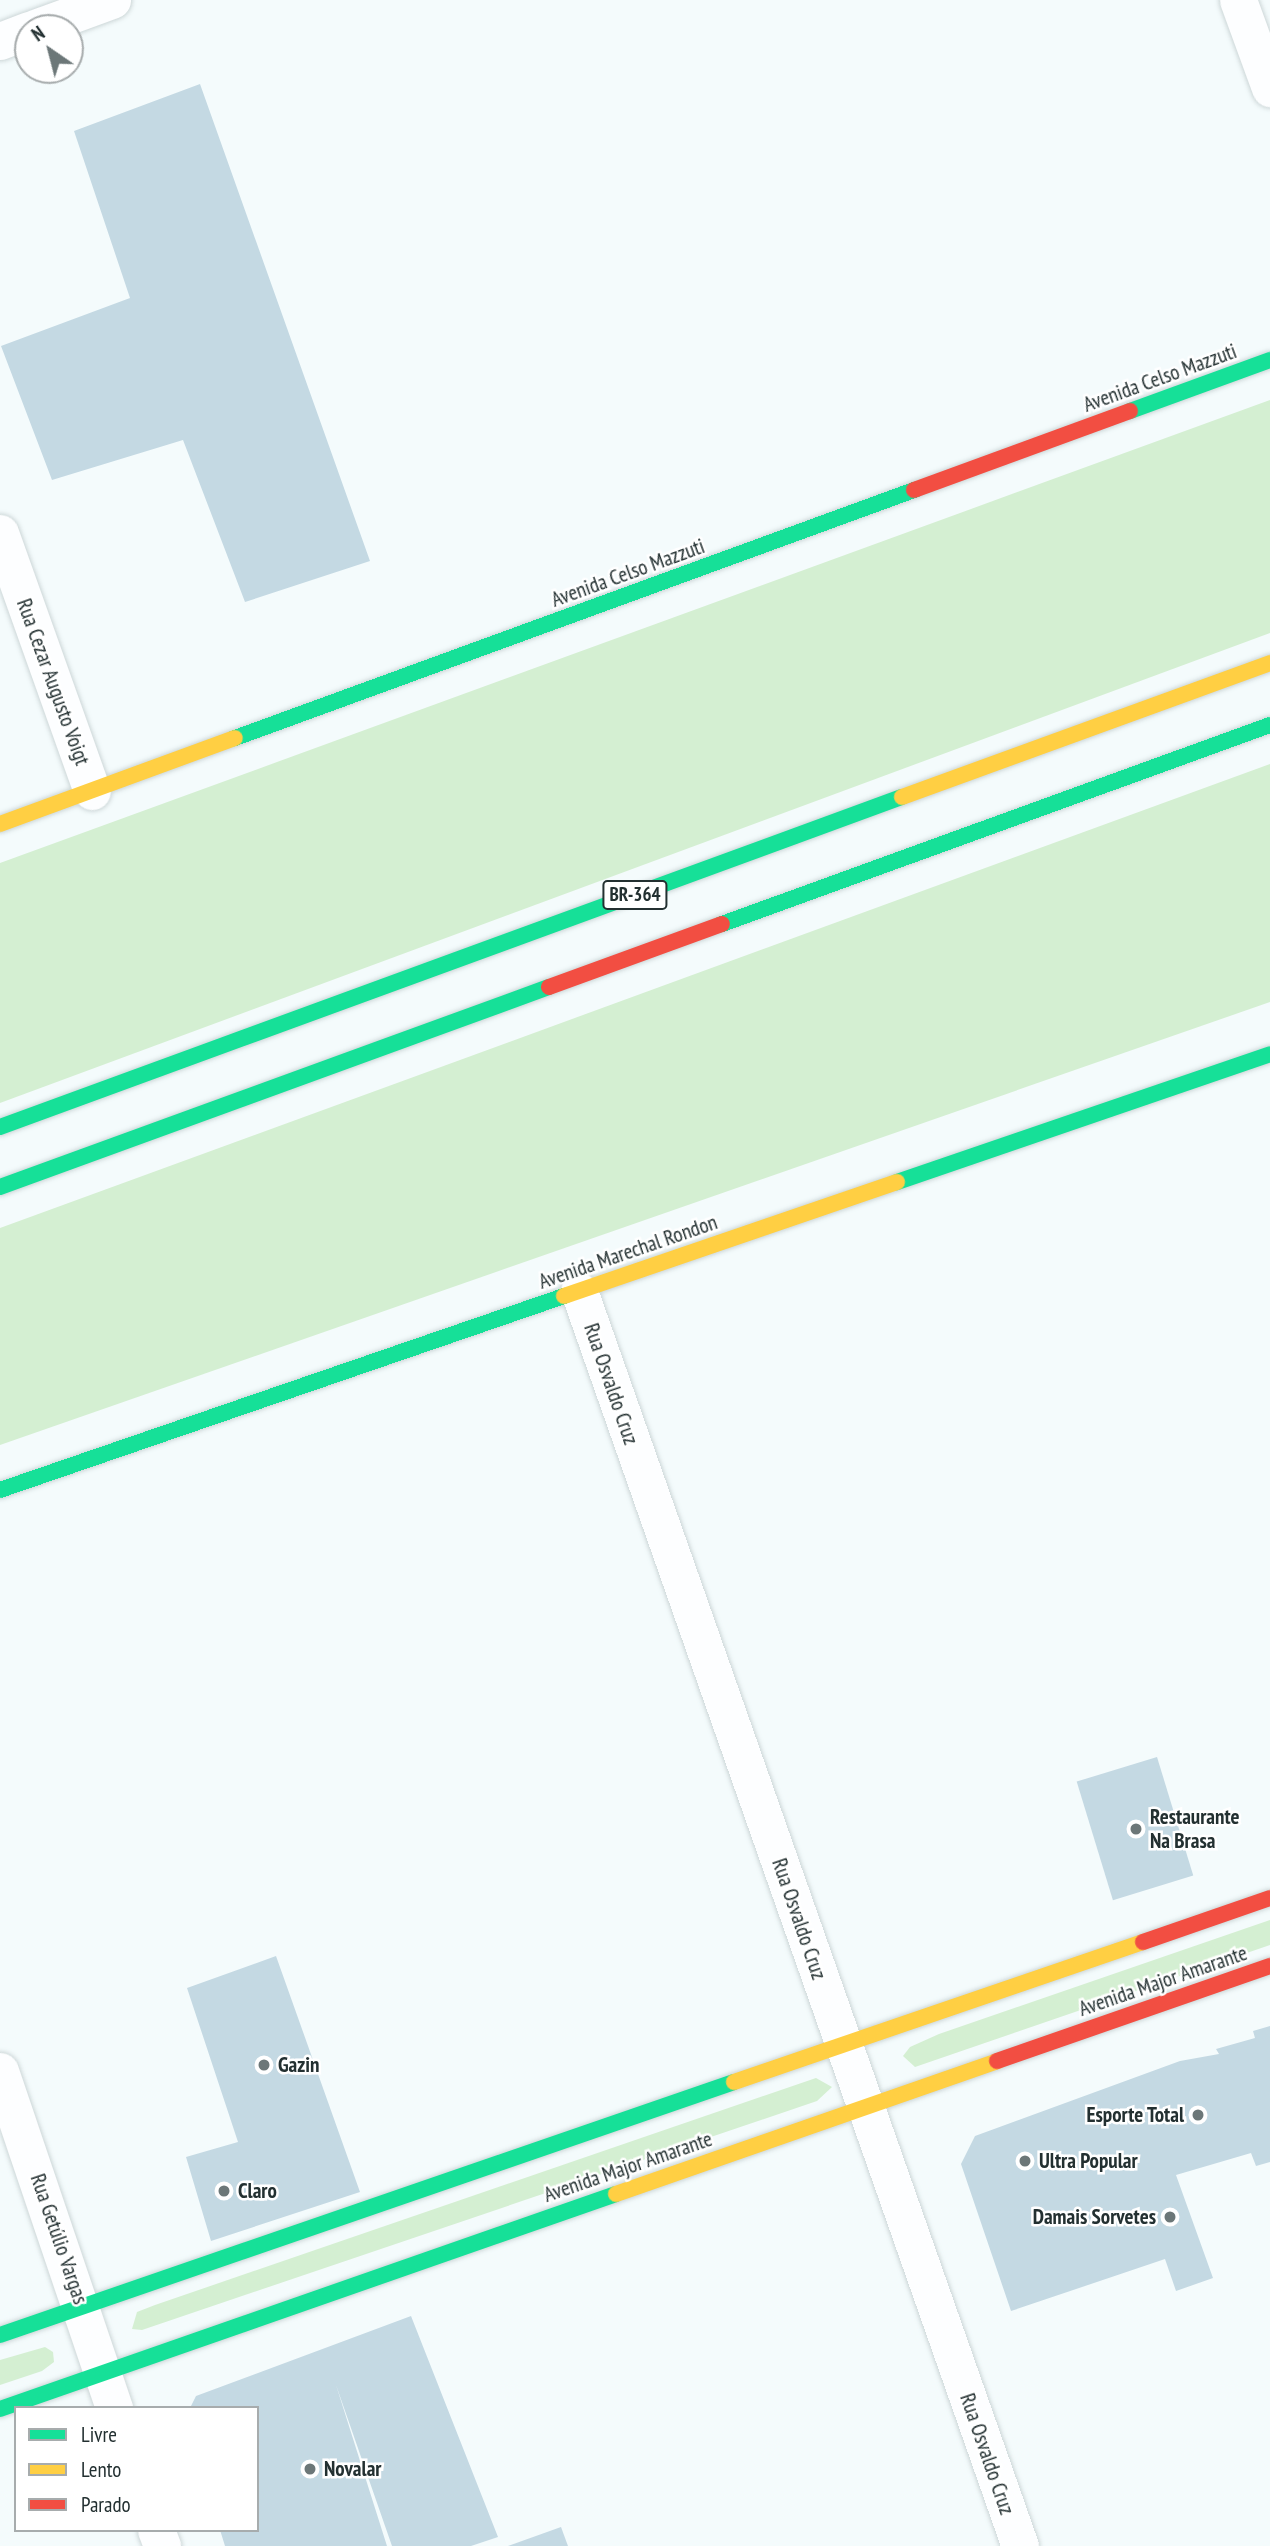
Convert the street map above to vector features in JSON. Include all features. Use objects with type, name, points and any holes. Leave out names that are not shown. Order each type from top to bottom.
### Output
[{"type":"main road","name":"Avenida Celso Mazzuti","points":[[0,824],[1270,360]]},
{"type":"main road","name":"BR-364","points":[[0,1127],[1270,663]]},
{"type":"main road","name":"BR-364","points":[[0,1186],[1270,725]]},
{"type":"main road","name":"Avenida Marechal Rondon","points":[[0,1490],[1270,1054]]},
{"type":"main road","name":"Avenida Major Amarante","points":[[0,2334],[1270,1898]]},
{"type":"main road","name":"Avenida Major Amarante","points":[[0,2409],[1270,1966]]},
{"type":"street","points":[[74,14],[112,0]]},
{"type":"street","points":[[1238,0],[1270,88]]},
{"type":"street","name":"Rua Cezar Augusto Voigt","points":[[0,533],[92,791]]},
{"type":"street","name":"Rua Osvaldo Cruz","points":[[579,1291],[1020,2546]]},
{"type":"street","name":"Rua Getúlio Vargas","points":[[0,2071],[83,2306],[113,2406]]},
{"type":"green space","points":[[1270,400],[1270,633],[0,1103],[0,863]]},
{"type":"green space","points":[[1270,764],[1270,1002],[0,1445],[0,1228]]},
{"type":"green space","points":[[1270,1920],[1270,1945],[915,2067],[903,2056],[910,2047],[939,2034]]},
{"type":"green space","points":[[816,2078],[832,2087],[817,2101],[142,2330],[132,2329],[137,2312],[155,2305]]},
{"type":"green space","points":[[45,2347],[53,2352],[54,2362],[42,2371],[0,2385],[0,2360]]},
{"type":"building","points":[[200,84],[370,561],[245,602],[183,440],[52,480],[1,346],[130,298],[74,131]]},
{"type":"building","name":"Restaurante Na Brasa","points":[[1157,1757],[1193,1876],[1113,1900],[1077,1782]]},
{"type":"building","name":"Gazin","points":[[276,1956],[360,2192],[211,2241],[186,2157],[238,2142],[187,1988]]},
{"type":"building","points":[[1270,2026],[1270,2162],[1256,2166],[1251,2153],[1176,2175],[1213,2278],[1176,2291],[1165,2259],[1011,2311],[961,2164],[975,2136],[1180,2061],[1219,2054],[1216,2049],[1255,2038],[1253,2031]]},
{"type":"building","points":[[411,2316],[498,2537],[471,2546],[392,2546],[336,2385],[387,2546],[225,2546],[221,2532],[259,2532],[259,2406],[191,2406],[196,2396]]},
{"type":"building","points":[[561,2527],[568,2546],[508,2546]]},
{"type":"traffic: fast","points":[[1130,411],[1270,360]]},
{"type":"traffic: fast","points":[[235,738],[914,490]]},
{"type":"traffic: fast","points":[[722,924],[1270,725]]},
{"type":"traffic: fast","points":[[0,1127],[902,797]]},
{"type":"traffic: fast","points":[[0,1187],[549,987]]},
{"type":"traffic: fast","points":[[897,1182],[1270,1054]]},
{"type":"traffic: fast","points":[[0,1490],[564,1296]]},
{"type":"traffic: fast","points":[[0,2335],[734,2082]]},
{"type":"traffic: fast","points":[[0,2409],[616,2194]]},
{"type":"traffic: slow","points":[[902,797],[1270,663]]},
{"type":"traffic: slow","points":[[0,824],[235,738]]},
{"type":"traffic: slow","points":[[564,1296],[897,1182]]},
{"type":"traffic: slow","points":[[734,2082],[1143,1942]]},
{"type":"traffic: slow","points":[[616,2194],[997,2061]]},
{"type":"traffic: jam","points":[[914,490],[1130,411]]},
{"type":"traffic: jam","points":[[549,987],[722,924]]},
{"type":"traffic: jam","points":[[1143,1942],[1270,1898]]},
{"type":"traffic: jam","points":[[997,2061],[1270,1966]]},
{"type":"place","name":"Restaurante Na Brasa","points":[[1136,1829]]},
{"type":"place","name":"Gazin","points":[[264,2065]]},
{"type":"place","name":"Esporte Total","points":[[1198,2115]]},
{"type":"place","name":"Ultra Popular","points":[[1025,2161]]},
{"type":"place","name":"Claro","points":[[224,2191]]},
{"type":"place","name":"Damais Sorvetes","points":[[1170,2217]]},
{"type":"place","name":"Novalar","points":[[310,2469]]}]
